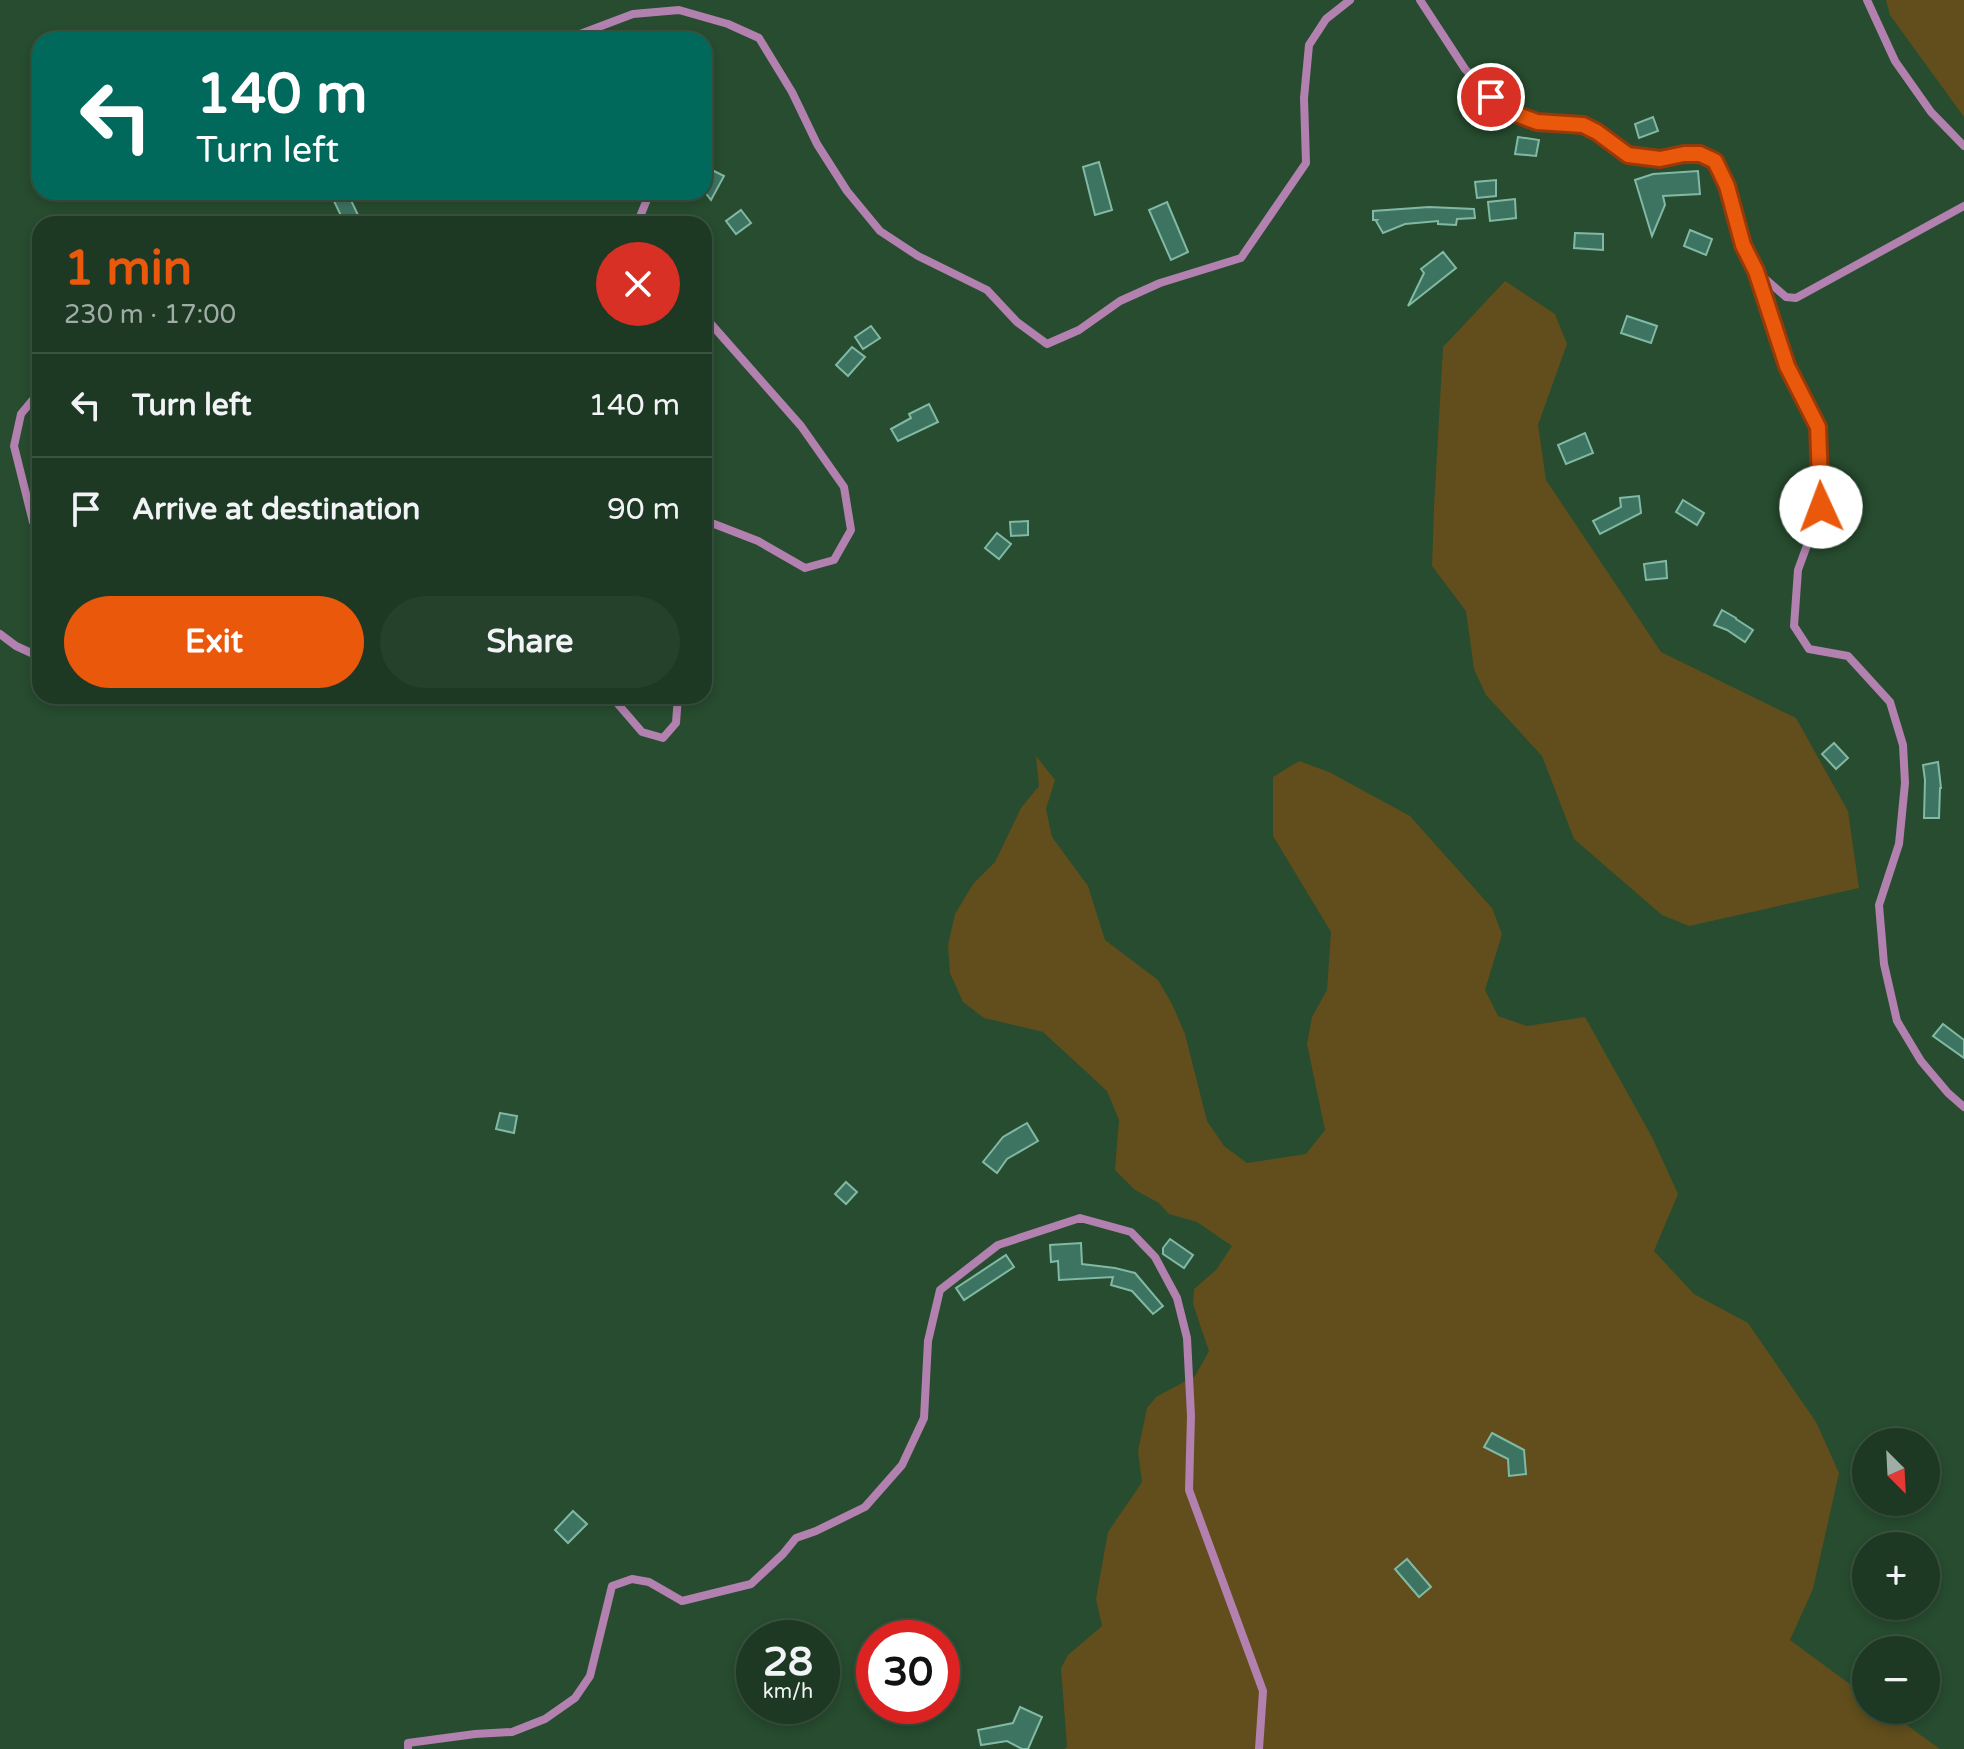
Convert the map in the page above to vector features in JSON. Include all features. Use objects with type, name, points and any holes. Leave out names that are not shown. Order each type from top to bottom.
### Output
[{"type":"street","points":[[585,32],[633,14],[679,10],[728,24],[759,38],[792,92],[817,144],[847,191],[880,231],[918,256],[987,290],[1017,322],[1047,344],[1079,330],[1120,301],[1160,283],[1241,258],[1306,163],[1304,98],[1309,45],[1326,19],[1350,0]]},
{"type":"street","points":[[1420,0],[1465,69],[1491,97],[1513,113],[1537,122],[1583,125],[1628,155],[1660,159],[1700,154],[1715,161],[1727,186],[1743,245],[1756,271],[1787,366],[1818,427],[1821,507],[1798,570],[1794,626],[1809,649],[1848,656],[1890,702],[1903,745],[1905,783],[1899,844],[1879,905],[1884,964],[1897,1021],[1921,1061],[1964,1107]]},
{"type":"street","points":[[1867,0],[1895,61],[1931,112],[1964,146]]},
{"type":"street","points":[[1756,271],[1786,297],[1796,298],[1964,206]]},
{"type":"street","points":[[712,325],[801,426],[844,487],[851,530],[834,560],[805,568],[758,541],[712,523]]},
{"type":"street","points":[[32,401],[21,414],[14,446],[32,518]]},
{"type":"street","points":[[0,634],[32,653]]},
{"type":"street","points":[[618,704],[642,732],[663,738],[676,723],[677,704]]},
{"type":"street","points":[[408,1749],[408,1743],[512,1732],[545,1719],[575,1698],[590,1676],[612,1586],[632,1579],[649,1582],[682,1601],[751,1584],[796,1538],[865,1507],[902,1465],[924,1418],[928,1341],[940,1290],[998,1245],[1080,1218],[1131,1232],[1155,1257],[1177,1298],[1187,1338],[1191,1416],[1189,1490],[1263,1691],[1259,1749]]},
{"type":"shaded area","points":[[1886,0],[1964,0],[1964,117],[1890,15]]},
{"type":"shaded area","points":[[1505,281],[1555,314],[1567,344],[1538,425],[1546,480],[1661,652],[1796,718],[1848,811],[1859,888],[1689,926],[1662,915],[1574,839],[1542,756],[1486,695],[1474,669],[1466,611],[1432,566],[1434,507],[1443,347]]},
{"type":"shaded area","points":[[1036,756],[1055,780],[1046,809],[1052,837],[1088,886],[1105,940],[1158,980],[1185,1034],[1207,1121],[1224,1146],[1247,1163],[1306,1154],[1325,1130],[1307,1044],[1312,1017],[1327,990],[1331,932],[1273,836],[1273,777],[1299,761],[1329,772],[1410,816],[1492,908],[1502,934],[1485,990],[1498,1016],[1527,1026],[1585,1017],[1652,1137],[1678,1194],[1654,1251],[1694,1294],[1748,1323],[1816,1422],[1839,1473],[1813,1589],[1790,1640],[1852,1686],[1852,1724],[1905,1724],[1940,1749],[1064,1749],[1067,1747],[1061,1668],[1068,1655],[1102,1626],[1096,1599],[1108,1532],[1142,1482],[1138,1451],[1147,1408],[1156,1397],[1195,1376],[1209,1351],[1193,1304],[1194,1289],[1216,1270],[1232,1246],[1197,1222],[1169,1214],[1159,1203],[1135,1190],[1115,1170],[1119,1120],[1107,1091],[1043,1032],[984,1018],[963,1002],[950,973],[948,945],[955,914],[973,884],[995,862],[1021,808],[1039,786]]},
{"type":"building","points":[[1506,69],[1512,85],[1494,90],[1488,75]]},
{"type":"building","points":[[1653,117],[1658,131],[1639,138],[1635,124]]},
{"type":"building","points":[[1518,137],[1539,140],[1536,156],[1515,154]]},
{"type":"building","points":[[1099,162],[1112,210],[1095,215],[1083,167]]},
{"type":"building","points":[[712,170],[724,176],[712,198]]},
{"type":"building","points":[[1698,171],[1700,194],[1663,196],[1665,205],[1652,236],[1635,180],[1653,174]]},
{"type":"building","points":[[1496,180],[1496,196],[1477,198],[1475,182]]},
{"type":"building","points":[[1515,199],[1516,218],[1490,221],[1488,202]]},
{"type":"building","points":[[333,200],[351,200],[358,215],[341,216]]},
{"type":"building","points":[[1167,202],[1188,252],[1171,260],[1149,210]]},
{"type":"building","points":[[1429,207],[1474,209],[1475,218],[1457,219],[1456,225],[1438,224],[1438,221],[1405,224],[1383,233],[1377,220],[1373,220],[1373,211]]},
{"type":"building","points":[[741,210],[751,223],[736,234],[726,221]]},
{"type":"building","points":[[1690,230],[1712,239],[1706,255],[1684,246]]},
{"type":"building","points":[[1575,233],[1603,234],[1603,250],[1574,248]]},
{"type":"building","points":[[1443,252],[1456,268],[1408,306],[1424,273],[1421,269]]},
{"type":"building","points":[[1627,316],[1657,326],[1651,343],[1621,333]]},
{"type":"building","points":[[871,326],[880,338],[863,349],[855,337]]},
{"type":"building","points":[[852,347],[865,357],[848,376],[836,365]]},
{"type":"building","points":[[929,404],[938,422],[898,441],[891,429],[911,418],[909,414]]},
{"type":"building","points":[[1585,433],[1593,453],[1566,464],[1558,445]]},
{"type":"building","points":[[1639,496],[1641,513],[1600,534],[1593,521],[1621,507],[1620,498]]},
{"type":"building","points":[[1683,500],[1704,513],[1697,525],[1676,512]]},
{"type":"building","points":[[1028,521],[1028,535],[1011,536],[1010,522]]},
{"type":"building","points":[[997,533],[1011,544],[999,559],[985,548]]},
{"type":"building","points":[[1666,561],[1667,578],[1646,580],[1644,564]]},
{"type":"building","points":[[1722,610],[1753,630],[1745,642],[1714,625]]},
{"type":"building","points":[[1834,743],[1848,758],[1836,769],[1822,754]]},
{"type":"building","points":[[1938,762],[1941,788],[1939,818],[1924,818],[1923,765]]},
{"type":"building","points":[[1943,1024],[1964,1040],[1964,1058],[1933,1036]]},
{"type":"building","points":[[500,1113],[517,1116],[514,1133],[496,1129]]},
{"type":"building","points":[[1027,1123],[1038,1141],[1007,1159],[997,1173],[983,1162],[1003,1137]]},
{"type":"building","points":[[846,1182],[857,1192],[846,1204],[835,1194]]},
{"type":"building","points":[[1170,1239],[1193,1255],[1184,1268],[1163,1254],[1163,1248]]},
{"type":"building","points":[[1081,1243],[1082,1264],[1135,1273],[1163,1306],[1153,1314],[1132,1291],[1111,1285],[1113,1277],[1059,1280],[1058,1261],[1051,1262],[1050,1245]]},
{"type":"building","points":[[1006,1255],[1014,1267],[964,1300],[956,1288]]},
{"type":"building","points":[[1492,1433],[1524,1450],[1526,1474],[1509,1476],[1508,1459],[1484,1447]]},
{"type":"building","points":[[573,1511],[587,1524],[568,1543],[555,1530]]},
{"type":"building","points":[[1407,1559],[1431,1587],[1419,1597],[1395,1569]]},
{"type":"building","points":[[1020,1707],[1042,1717],[1028,1749],[1007,1741],[981,1745],[978,1730],[1013,1723]]},
{"type":"route","points":[[1491,97],[1513,113],[1537,122],[1583,125],[1628,155],[1660,159],[1700,154],[1715,161],[1727,186],[1743,245],[1756,271],[1787,366],[1818,427],[1821,507]]}]
